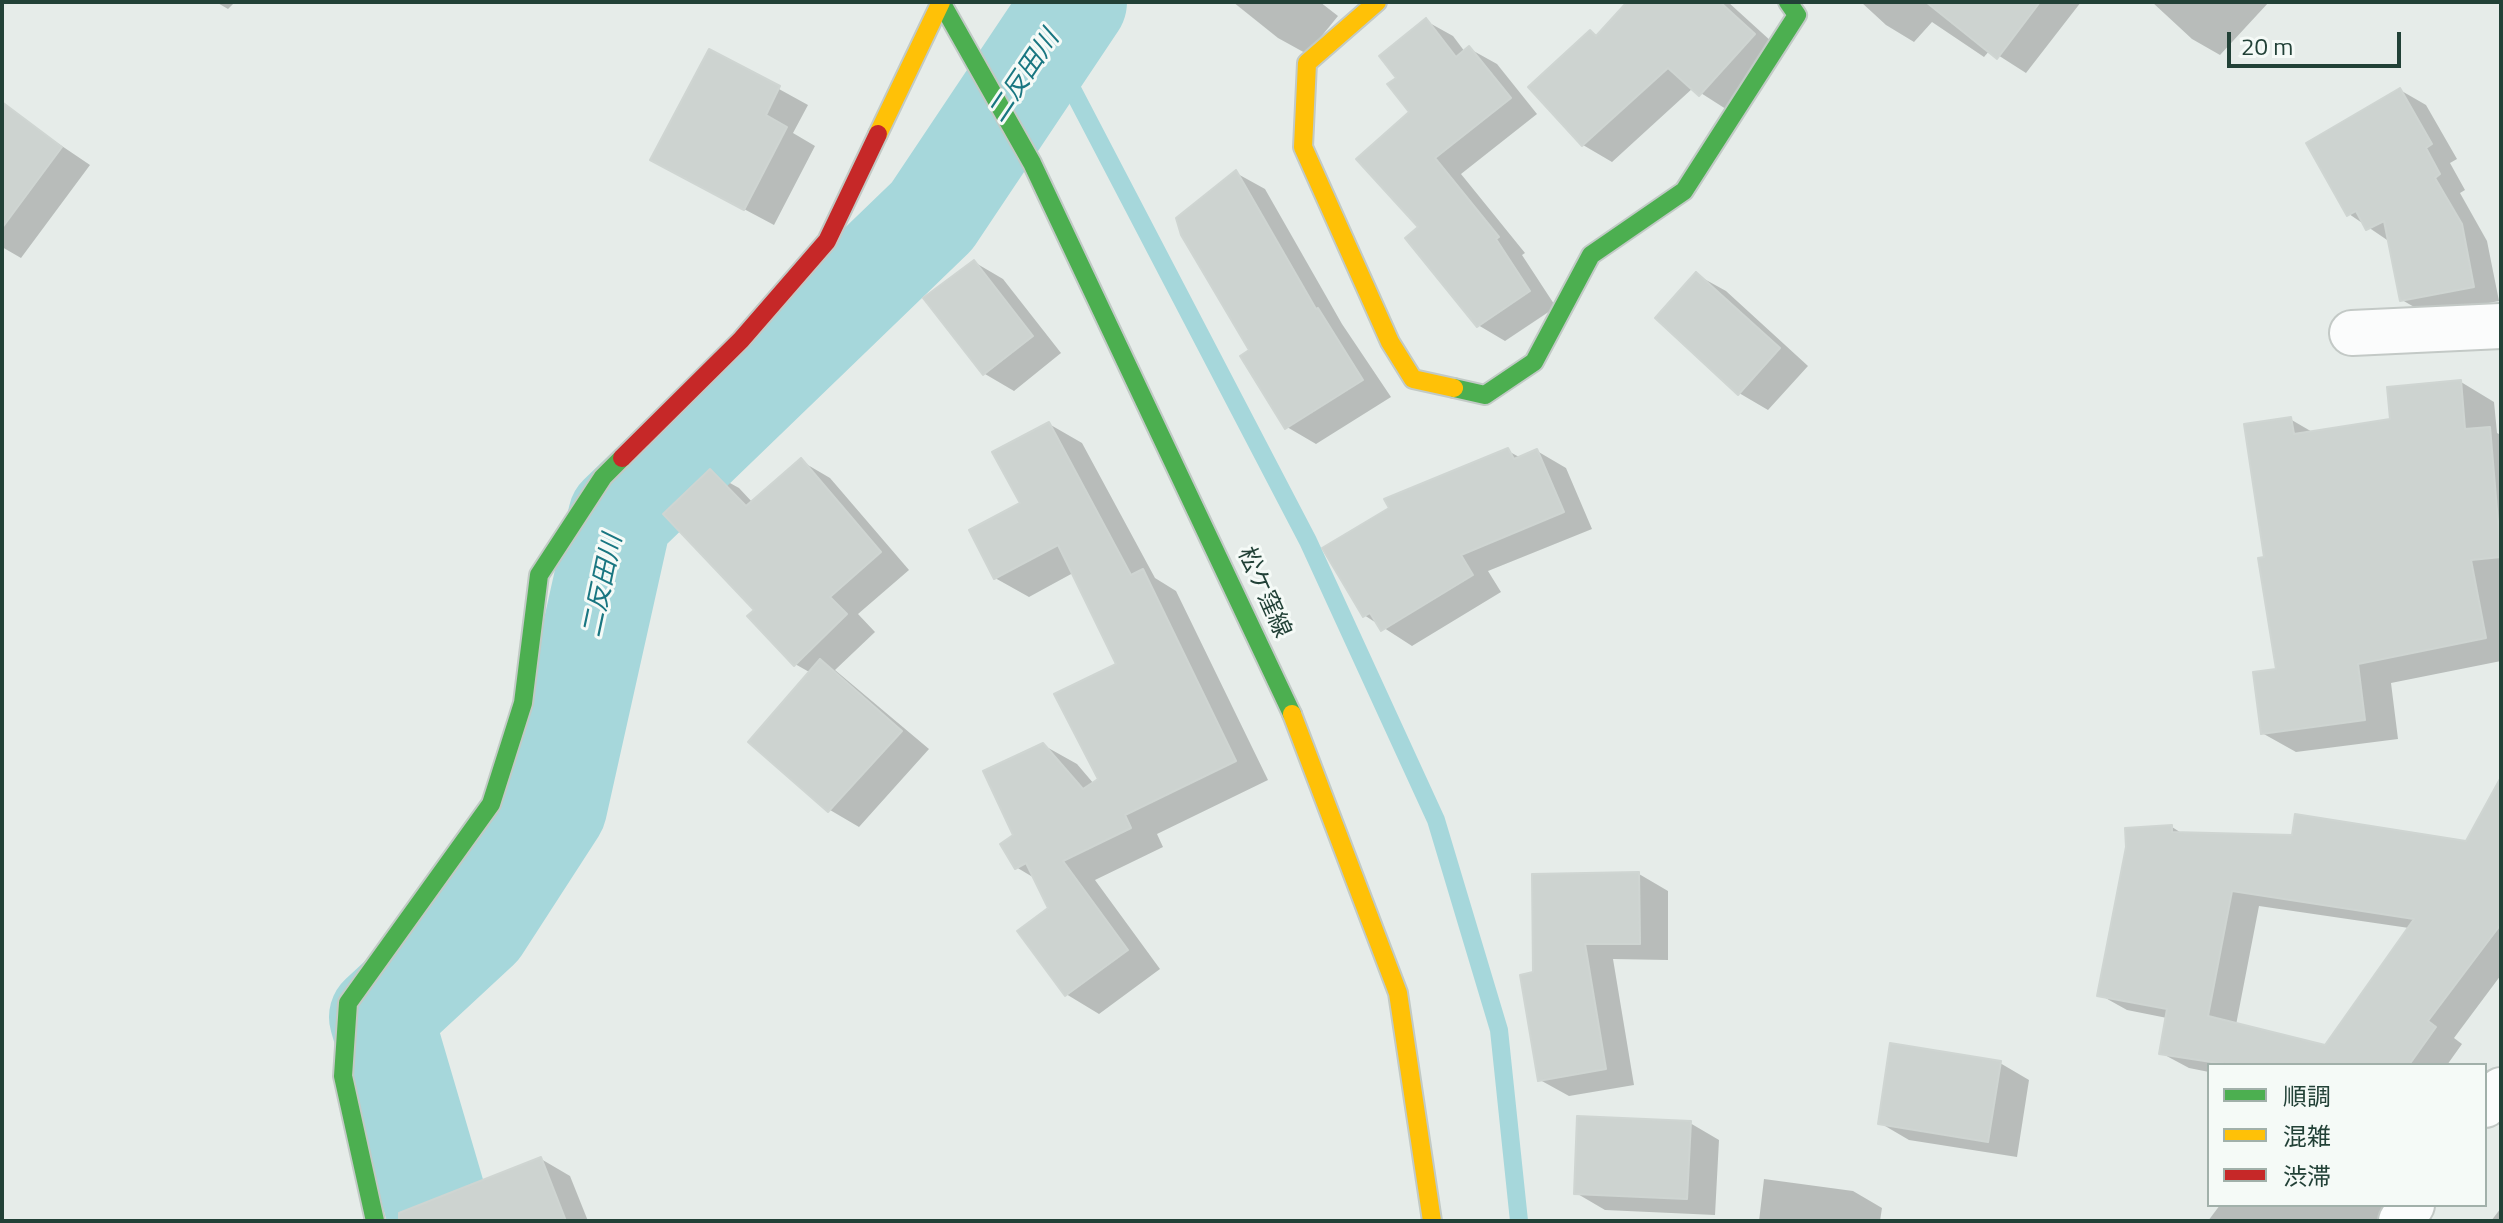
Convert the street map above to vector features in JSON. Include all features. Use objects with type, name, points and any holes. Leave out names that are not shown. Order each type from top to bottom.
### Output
[{"type":"street","name":"松ケ窪線","points":[[941,2],[1032,163],[1218,552],[1309,752],[1398,993],[1432,1221]]},
{"type":"street","points":[[375,1221],[343,1076],[348,1003],[491,804],[523,703],[539,575],[603,477],[741,340],[827,241],[941,2]]},
{"type":"street","points":[[1377,2],[1307,63],[1303,147],[1390,342],[1413,379],[1485,395],[1534,362],[1591,255],[1684,191],[1797,15],[1788,2]]},
{"type":"street","points":[[2352,333],[2501,326]]},
{"type":"building","points":[[1627,2],[1720,2],[1755,34],[1699,96],[1668,68],[1582,146],[1528,87],[1590,30],[1596,36]]},
{"type":"building","points":[[1926,2],[2040,2],[1997,59]]},
{"type":"building","points":[[1426,18],[1456,57],[1469,46],[1511,98],[1435,158],[1499,237],[1496,239],[1530,291],[1477,327],[1405,238],[1418,227],[1356,159],[1409,112],[1387,84],[1396,78],[1379,56]]},
{"type":"building","points":[[709,49],[780,86],[766,115],[787,127],[744,210],[650,160]]},
{"type":"building","points":[[2400,88],[2432,144],[2426,148],[2440,174],[2435,178],[2462,224],[2474,287],[2400,301],[2384,221],[2366,230],[2356,211],[2347,216],[2306,143]]},
{"type":"building","points":[[2,102],[62,147],[2,228]]},
{"type":"building","points":[[1236,170],[1316,309],[1363,380],[1285,429],[1240,356],[1249,350],[1181,235],[1176,218]]},
{"type":"building","points":[[974,260],[1033,336],[983,375],[923,298]]},
{"type":"building","points":[[1696,272],[1780,348],[1738,395],[1655,318]]},
{"type":"building","points":[[2461,380],[2465,429],[2490,427],[2501,557],[2471,560],[2486,638],[2358,664],[2365,720],[2261,734],[2253,672],[2276,669],[2258,558],[2264,557],[2244,424],[2291,417],[2294,434],[2390,419],[2387,387]]},
{"type":"building","points":[[1049,422],[1131,575],[1143,569],[1236,761],[1125,815],[1131,828],[1063,861],[1128,950],[1065,996],[1017,931],[1048,908],[1026,863],[1015,869],[1000,844],[1013,835],[983,771],[1043,743],[1083,789],[1098,779],[1054,694],[1116,664],[1058,545],[994,579],[969,530],[1020,503],[992,452]]},
{"type":"building","points":[[1508,448],[1514,459],[1537,449],[1564,512],[1461,555],[1473,575],[1381,631],[1370,613],[1363,617],[1322,548],[1389,508],[1384,499]]},
{"type":"building","points":[[801,458],[881,552],[830,597],[847,614],[794,666],[747,616],[754,610],[663,514],[710,469],[746,506]]},
{"type":"building","points":[[820,659],[902,731],[828,812],[748,742]]},
{"type":"building","points":[[2501,777],[2501,924],[2428,1021],[2436,1027],[2410,1063],[2218,1063],[2159,1054],[2167,1009],[2097,996],[2126,847],[2125,828],[2172,825],[2172,832],[2292,835],[2295,814],[2466,841]],"holes":[[[2232,891],[2414,919],[2325,1045],[2208,1016]]]},
{"type":"building","points":[[1639,872],[1640,944],[1585,944],[1606,1069],[1538,1081],[1520,975],[1533,972],[1532,874]]},
{"type":"building","points":[[1890,1043],[2001,1061],[1988,1142],[1878,1124]]},
{"type":"building","points":[[1577,1116],[1691,1121],[1687,1199],[1574,1194]]},
{"type":"building","points":[[541,1157],[566,1221],[399,1221],[399,1213]]},
{"type":"waterway","name":"二反田川","points":[[441,1221],[381,1017],[478,927],[555,808],[620,517],[932,216],[1075,2]]},
{"type":"waterway","points":[[1048,43],[1308,541],[1436,820],[1499,1030],[1519,1221]]},
{"type":"traffic: fast","points":[[941,2],[1032,163],[1292,714]]},
{"type":"traffic: fast","points":[[1454,388],[1485,395],[1534,362],[1591,255],[1684,191],[1797,15],[1788,2]]},
{"type":"traffic: fast","points":[[375,1221],[343,1076],[348,1003],[491,804],[523,703],[539,575],[603,477],[622,458]]},
{"type":"traffic: slow","points":[[878,134],[941,2]]},
{"type":"traffic: slow","points":[[1377,2],[1307,63],[1303,147],[1390,342],[1413,379],[1454,388]]},
{"type":"traffic: slow","points":[[1292,714],[1398,993],[1432,1221]]},
{"type":"traffic: jam","points":[[622,458],[741,340],[827,241],[878,134]]}]
